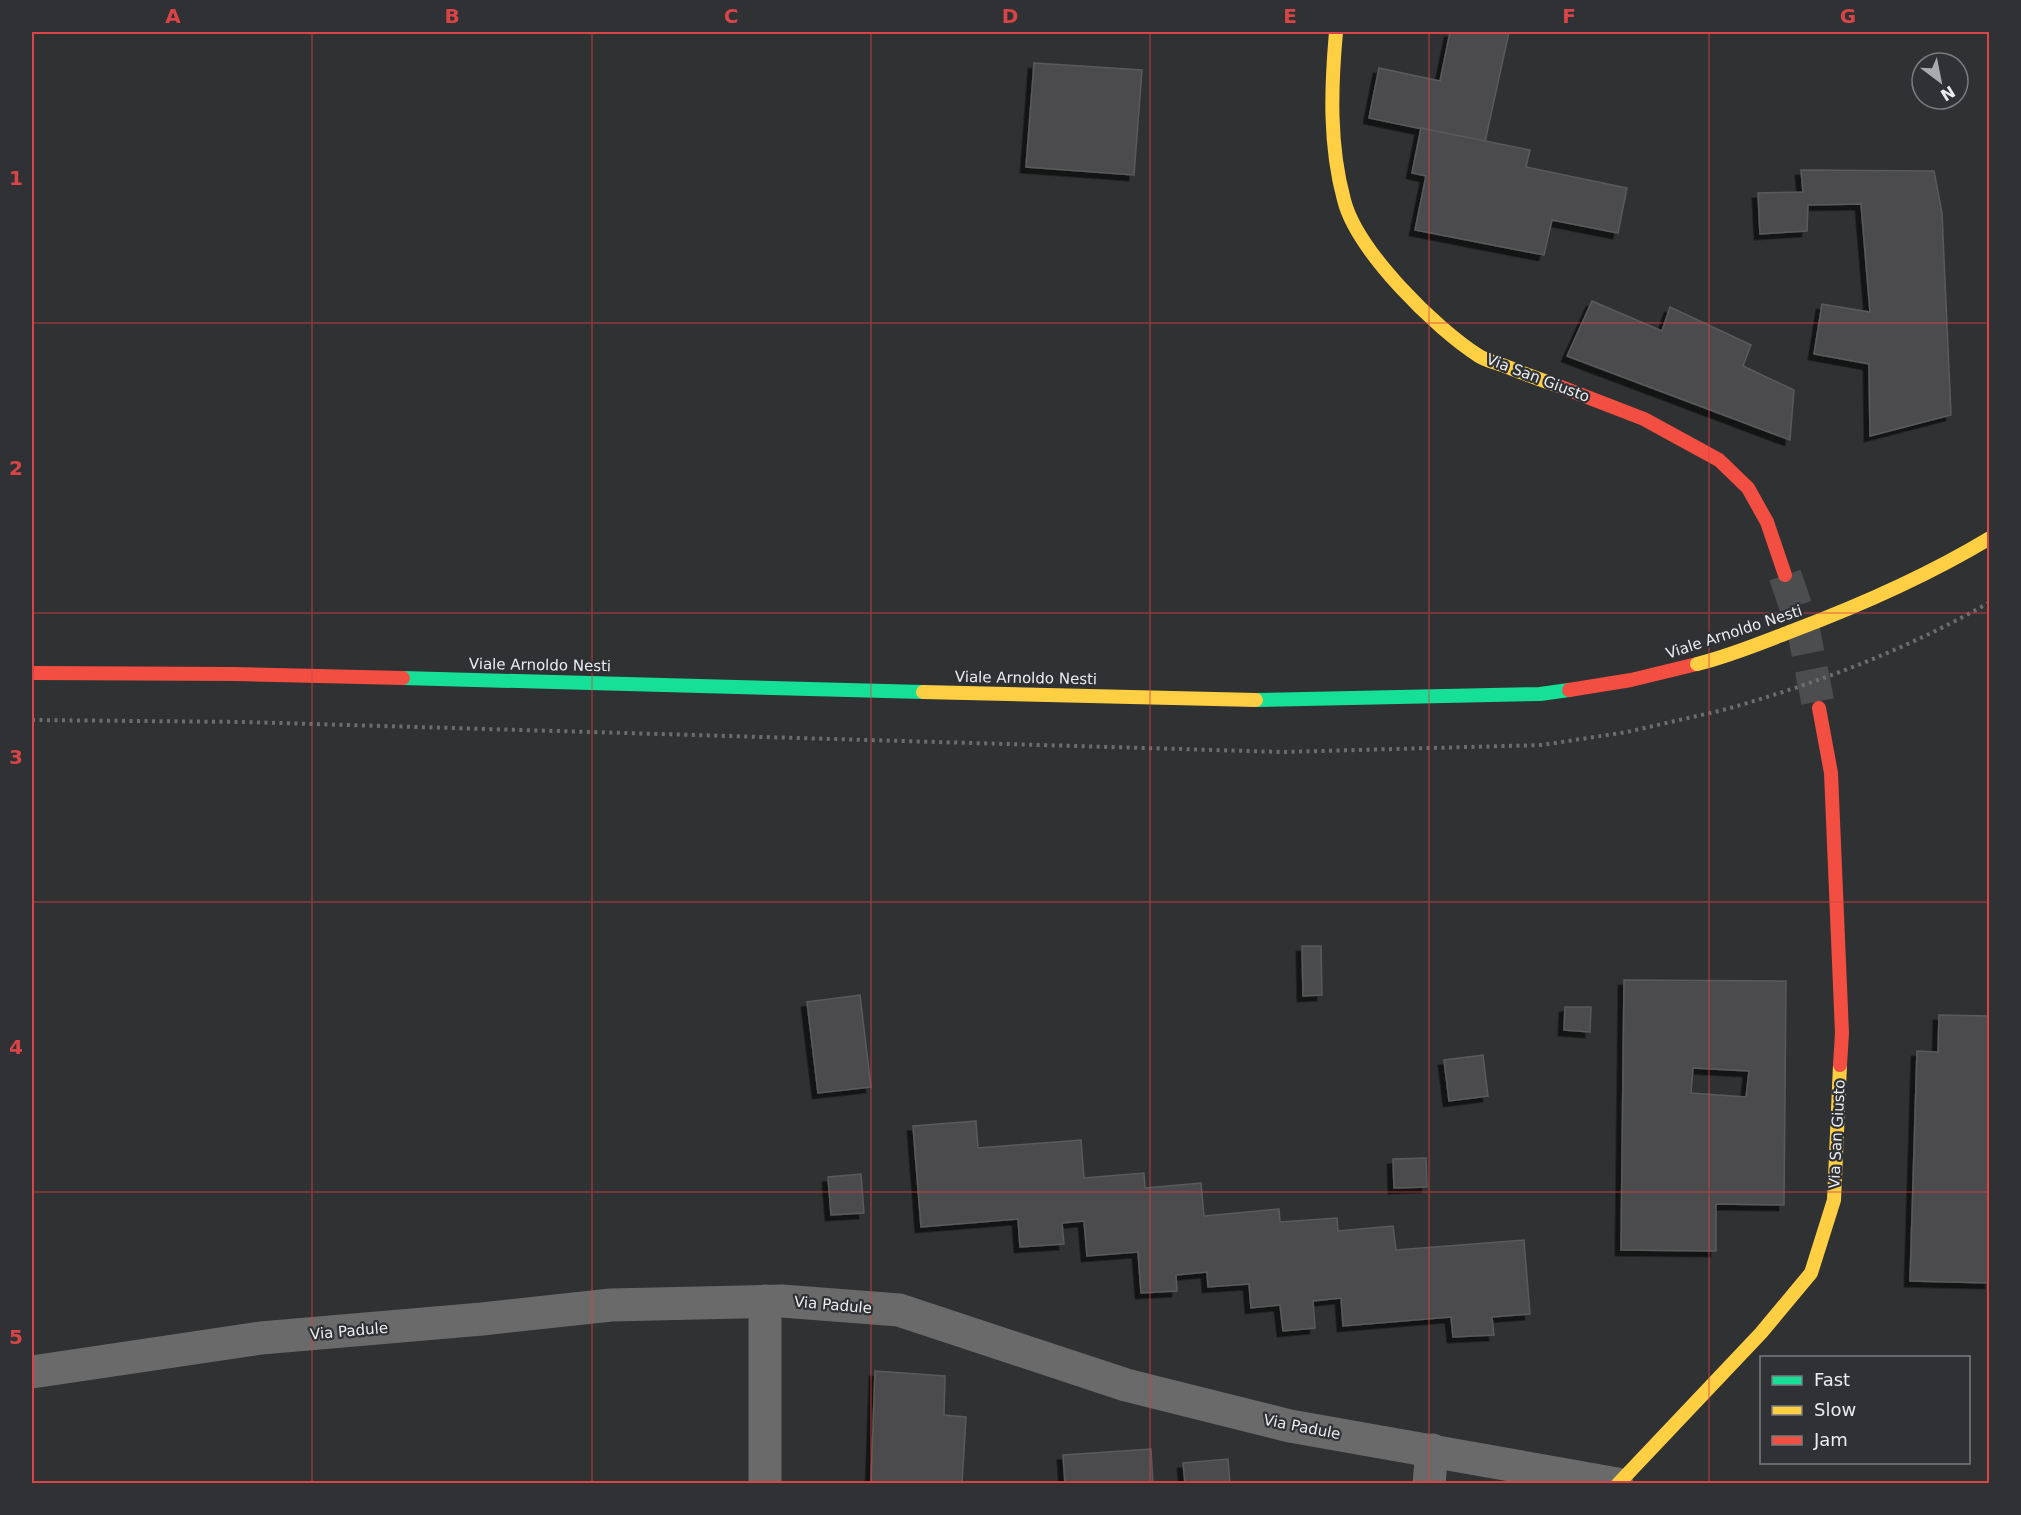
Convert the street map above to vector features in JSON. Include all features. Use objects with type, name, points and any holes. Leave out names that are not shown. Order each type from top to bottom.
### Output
[{"type":"street","name":"Via San Giusto","points":[[1336,32],[1333,64],[1333,144],[1344,202],[1362,238],[1386,269],[1412,300],[1440,326],[1481,357],[1644,419],[1719,460],[1748,488],[1767,522],[1785,575]]},
{"type":"street","name":"Viale Arnoldo Nesti","points":[[32,673],[234,674],[1281,701],[1540,694],[1631,680],[1697,664],[1774,638],[1864,603],[1920,577],[1989,538]]},
{"type":"street","name":"Via San Giusto","points":[[1618,1484],[1761,1333],[1811,1273],[1834,1200],[1842,1033],[1831,773],[1819,708]]},
{"type":"street","name":"Via Padule","points":[[32,1372],[261,1338],[482,1319],[611,1305],[782,1300],[899,1310],[1137,1388],[1290,1426],[1618,1484]]},
{"type":"street","points":[[765,1301],[765,1484]]},
{"type":"street","points":[[1429,1484],[1432,1450]]},
{"type":"path","points":[[1723,710],[1778,695],[1899,649],[1955,622],[1989,602]]},
{"type":"path","points":[[32,720],[244,722],[1283,752]]},
{"type":"building","points":[[1450,32],[1509,32],[1485,142],[1369,118],[1379,68],[1440,81]]},
{"type":"building","points":[[1034,63],[1142,70],[1134,175],[1026,167]]},
{"type":"building","points":[[1421,128],[1530,150],[1526,167],[1627,188],[1618,233],[1552,220],[1544,255],[1415,230],[1426,176],[1412,173]]},
{"type":"building","points":[[1801,170],[1934,171],[1942,213],[1951,415],[1870,436],[1869,364],[1814,354],[1822,304],[1870,312],[1861,204],[1808,205],[1807,231],[1760,234],[1758,193],[1803,192]]},
{"type":"building","points":[[1592,301],[1662,331],[1670,307],[1751,345],[1743,366],[1794,390],[1790,440],[1567,356]]},
{"type":"building","points":[[1302,946],[1321,946],[1322,995],[1303,996]]},
{"type":"building","points":[[1624,980],[1786,981],[1784,1205],[1716,1204],[1716,1251],[1621,1250]],"holes":[[[1693,1068],[1749,1071],[1746,1097],[1691,1093]]]},
{"type":"building","points":[[860,995],[871,1087],[818,1093],[807,1002]]},
{"type":"building","points":[[1565,1007],[1591,1007],[1590,1032],[1564,1030]]},
{"type":"building","points":[[1939,1015],[1990,1016],[1990,1283],[1910,1281],[1917,1051],[1938,1052]]},
{"type":"building","points":[[1483,1055],[1488,1096],[1449,1101],[1444,1060]]},
{"type":"building","points":[[976,1121],[978,1148],[1081,1140],[1084,1178],[1144,1173],[1145,1188],[1201,1183],[1204,1216],[1279,1209],[1280,1222],[1337,1218],[1338,1231],[1393,1226],[1396,1250],[1524,1240],[1530,1314],[1492,1317],[1494,1335],[1453,1337],[1451,1317],[1343,1326],[1341,1298],[1313,1301],[1315,1328],[1283,1331],[1280,1305],[1251,1308],[1249,1284],[1208,1287],[1207,1272],[1176,1275],[1177,1291],[1141,1293],[1138,1252],[1087,1256],[1084,1221],[1062,1223],[1064,1244],[1020,1247],[1018,1219],[921,1227],[913,1126]]},
{"type":"building","points":[[1426,1158],[1427,1187],[1394,1188],[1393,1159]]},
{"type":"building","points":[[861,1174],[864,1213],[831,1215],[828,1177]]},
{"type":"building","points":[[875,1371],[945,1376],[944,1415],[966,1417],[962,1484],[871,1484]]},
{"type":"building","points":[[1151,1449],[1153,1484],[1065,1484],[1063,1455]]},
{"type":"building","points":[[1228,1459],[1230,1484],[1185,1484],[1183,1463]]},
{"type":"tunnel","points":[[1785,575],[1803,628],[1819,708]]},
{"type":"traffic: fast","points":[[403,678],[923,692]]},
{"type":"traffic: fast","points":[[1256,700],[1540,694],[1569,690]]},
{"type":"traffic: slow","points":[[1336,32],[1332,95],[1336,158],[1344,200],[1364,242],[1420,308],[1461,343],[1485,359],[1556,385]]},
{"type":"traffic: slow","points":[[1697,664],[1745,649],[1868,600],[1942,565],[1990,538]]},
{"type":"traffic: slow","points":[[923,692],[1256,700]]},
{"type":"traffic: slow","points":[[1618,1484],[1761,1333],[1811,1273],[1834,1200],[1840,1065]]},
{"type":"traffic: jam","points":[[1556,385],[1644,419],[1719,460],[1748,488],[1767,522],[1785,575]]},
{"type":"traffic: jam","points":[[1569,690],[1631,680],[1697,664]]},
{"type":"traffic: jam","points":[[32,673],[403,678]]},
{"type":"traffic: jam","points":[[1819,708],[1831,773],[1842,1033],[1840,1065]]}]
